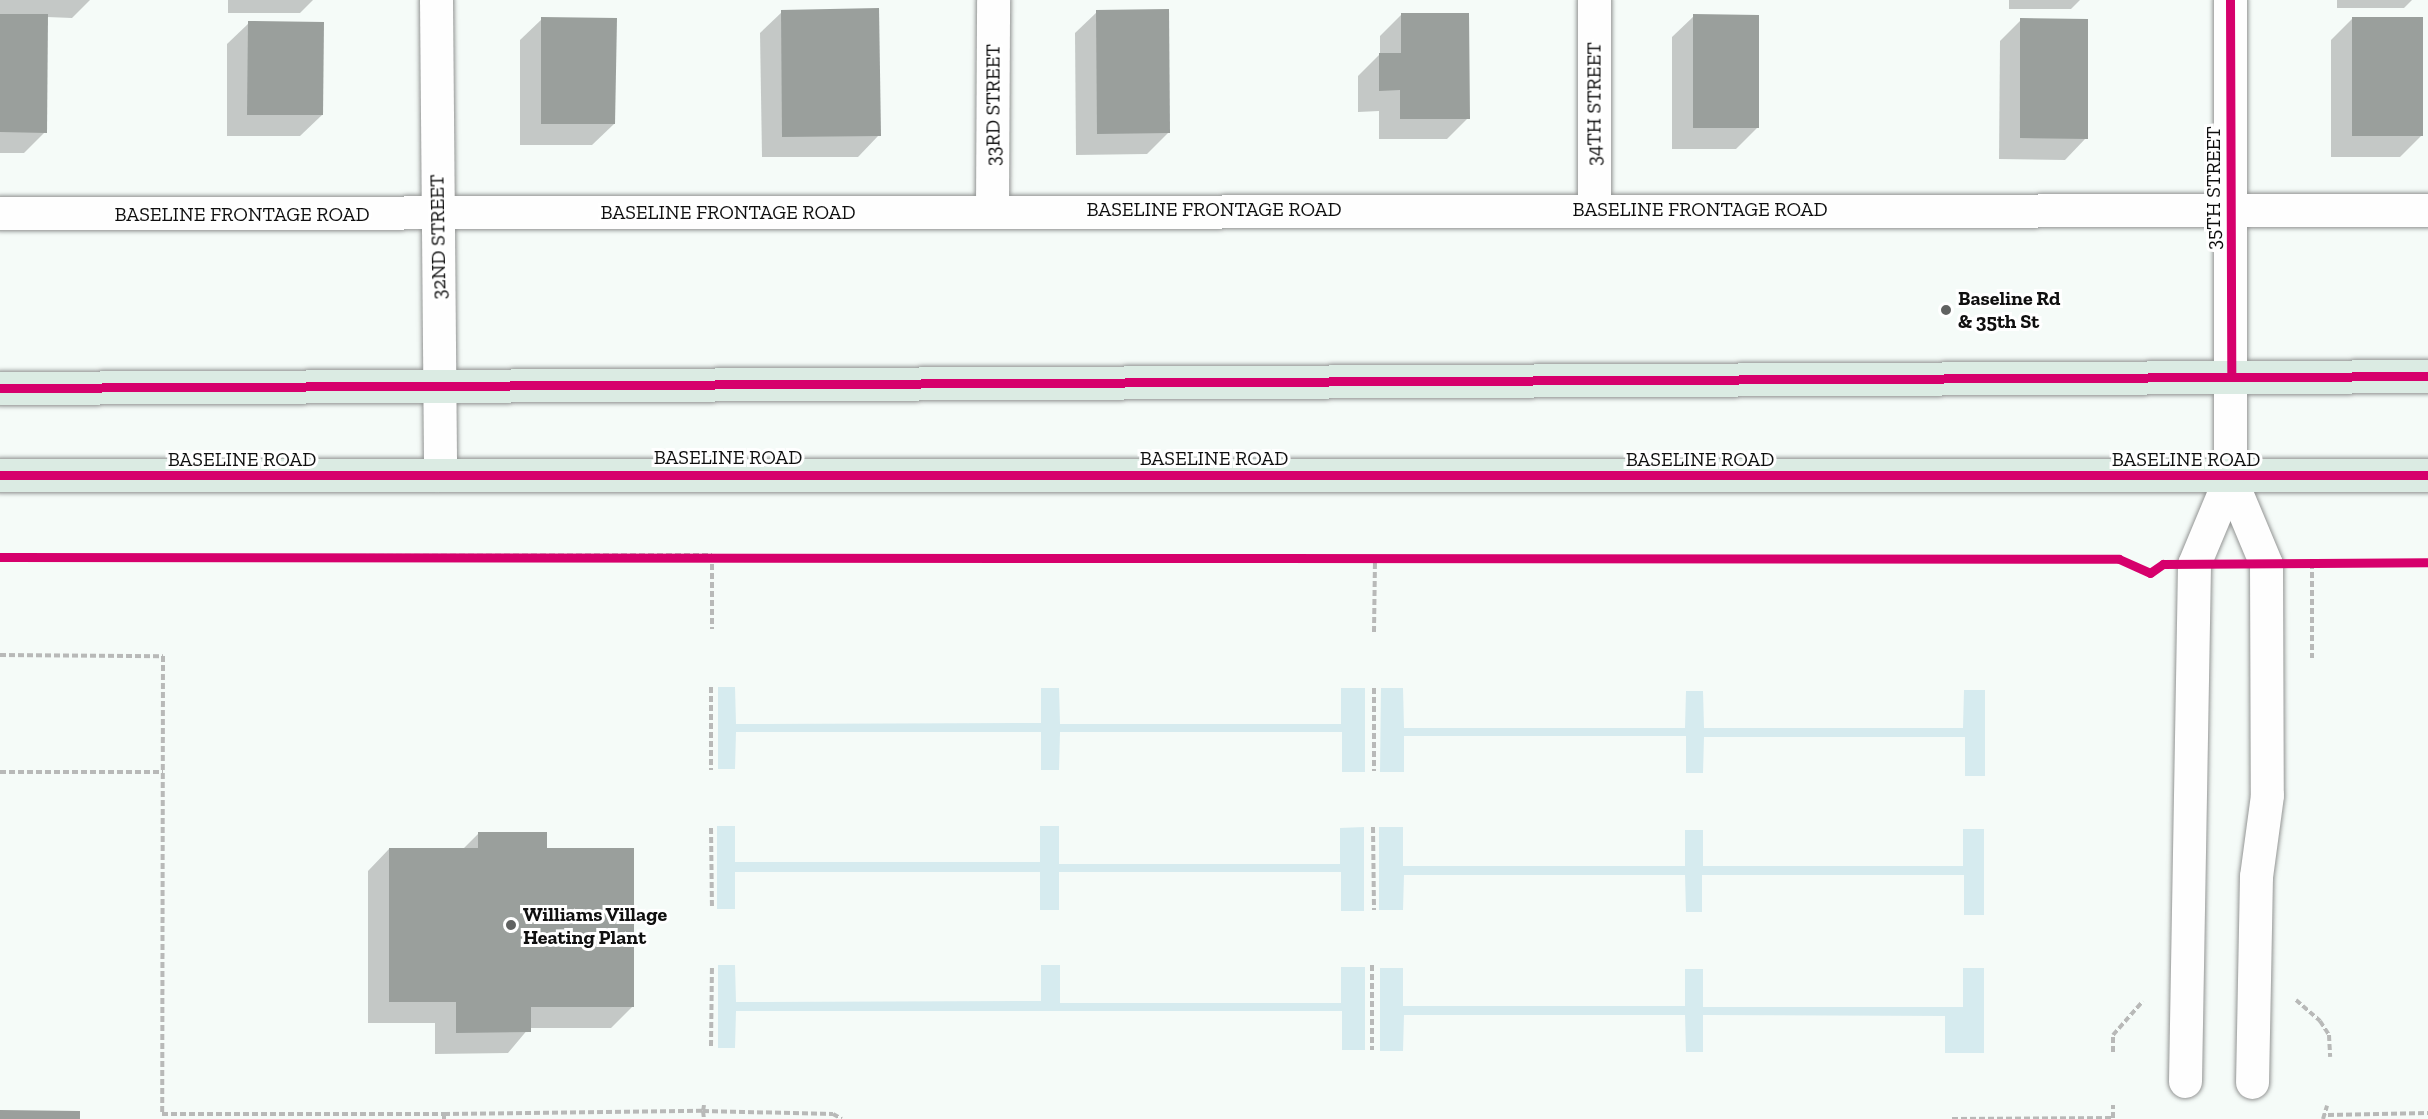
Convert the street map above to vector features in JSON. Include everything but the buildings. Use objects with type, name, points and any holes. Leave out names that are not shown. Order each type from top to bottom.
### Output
[{"type":"main road","points":[[0,388],[441,384],[2428,376]]},
{"type":"main road","name":"BASELINE ROAD","points":[[0,475],[2230,478],[2428,475]]},
{"type":"street","name":"32ND STREET","points":[[436,0],[436,214],[441,384],[440,475]]},
{"type":"street","name":"33RD STREET","points":[[992,210],[993,0]]},
{"type":"street","name":"34TH STREET","points":[[1594,0],[1594,208]]},
{"type":"street","name":"35TH STREET","points":[[2230,0],[2230,478]]},
{"type":"street","name":"BASELINE FRONTAGE ROAD","points":[[0,213],[436,214],[1594,208],[2231,212],[2428,210]]},
{"type":"street","points":[[2185,1081],[2194,564],[2230,478]]},
{"type":"street","points":[[2230,478],[2266,564],[2267,795],[2256,876],[2252,1082]]},
{"type":"path","points":[[0,557],[712,555],[712,629]]},
{"type":"path","points":[[1374,632],[1375,560]]},
{"type":"path","points":[[0,655],[163,656],[162,1114],[444,1116],[703,1111],[833,1114],[842,1119]]},
{"type":"path","points":[[711,687],[711,770]]},
{"type":"path","points":[[1374,688],[1374,771]]},
{"type":"path","points":[[0,772],[163,772]]},
{"type":"path","points":[[1373,827],[1374,910]]},
{"type":"path","points":[[711,828],[712,909]]},
{"type":"path","points":[[1372,965],[1372,1050]]},
{"type":"path","points":[[711,1046],[712,968]]},
{"type":"path","points":[[2113,1052],[2120,1025],[2148,995]]},
{"type":"path","points":[[2293,998],[2320,1022],[2329,1035],[2330,1057]]},
{"type":"path","points":[[704,1105],[704,1119]]},
{"type":"path","points":[[1952,1119],[2116,1118],[2113,1105]]},
{"type":"path","points":[[2327,1106],[2328,1115]]},
{"type":"path","points":[[2323,1119],[2328,1115],[2428,1113]]},
{"type":"shaded area","points":[[718,687],[735,687],[736,724],[1041,723],[1041,688],[1059,688],[1060,724],[1341,724],[1341,688],[1365,688],[1365,772],[1342,772],[1342,732],[1060,732],[1059,770],[1041,770],[1041,732],[736,732],[735,769],[718,769]]},
{"type":"shaded area","points":[[1381,688],[1403,688],[1404,728],[1685,728],[1686,691],[1703,691],[1704,728],[1963,728],[1964,690],[1985,690],[1985,776],[1965,776],[1965,737],[1704,737],[1703,773],[1686,773],[1686,736],[1404,736],[1404,772],[1380,772]]},
{"type":"shaded area","points":[[717,826],[735,826],[735,862],[1040,862],[1040,826],[1059,826],[1059,864],[1340,864],[1340,828],[1364,827],[1364,911],[1341,911],[1341,872],[1059,872],[1059,910],[1040,910],[1040,872],[735,872],[735,909],[717,909]]},
{"type":"shaded area","points":[[1379,827],[1403,827],[1403,866],[1685,866],[1685,830],[1703,830],[1703,866],[1963,866],[1963,829],[1984,829],[1984,915],[1964,915],[1964,875],[1702,875],[1702,912],[1686,912],[1685,875],[1404,875],[1403,910],[1379,910]]},
{"type":"shaded area","points":[[718,965],[735,965],[736,1002],[1041,1001],[1041,965],[1060,965],[1060,1003],[1341,1003],[1341,967],[1365,967],[1365,1050],[1342,1050],[1342,1011],[736,1011],[735,1048],[718,1048]]},
{"type":"shaded area","points":[[1380,968],[1403,968],[1403,1006],[1685,1006],[1685,969],[1703,969],[1703,1007],[1963,1007],[1963,968],[1984,968],[1984,1053],[1945,1053],[1945,1016],[1703,1015],[1703,1052],[1686,1052],[1685,1015],[1404,1015],[1403,1051],[1380,1051]]},
{"type":"cycle path","points":[[2230,0],[2231,376]]},
{"type":"cycle path","points":[[0,388],[2428,376]]},
{"type":"cycle path","points":[[0,475],[2428,475]]},
{"type":"cycle path","points":[[0,557],[2119,559],[2150,573],[2163,564],[2428,562]]},
{"type":"place","name":"Baseline Rd & 35th St","points":[[1946,310]]},
{"type":"place","name":"Williams Village Heating Plant","points":[[511,925]]}]
